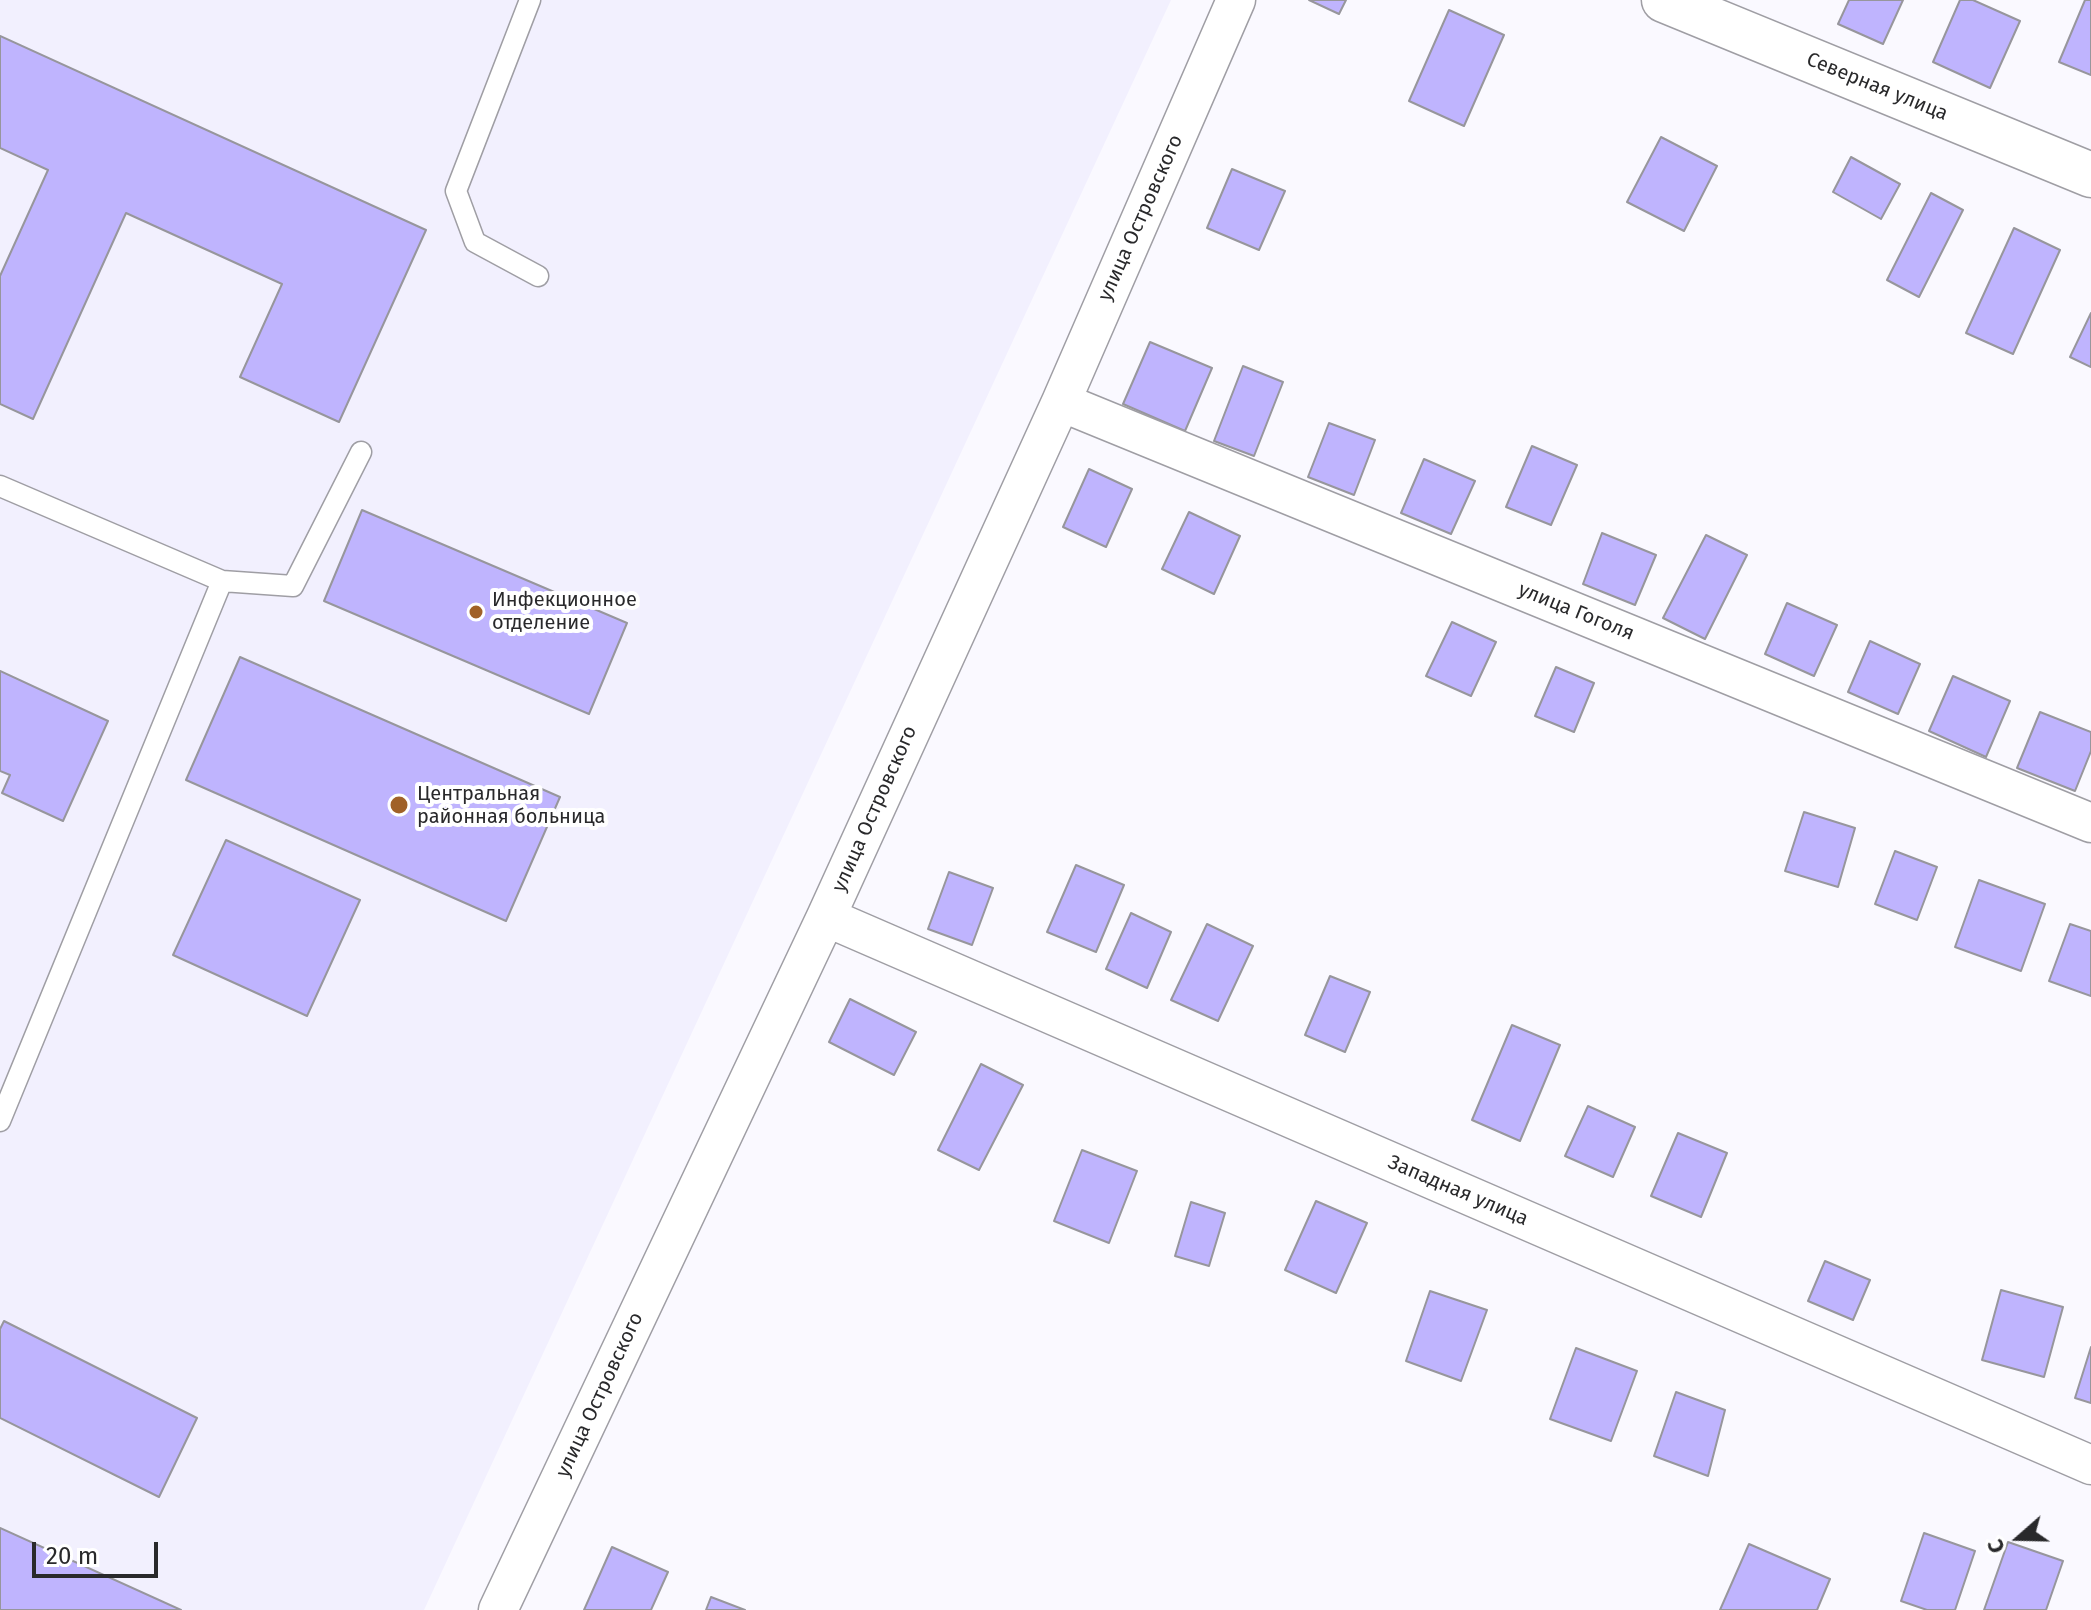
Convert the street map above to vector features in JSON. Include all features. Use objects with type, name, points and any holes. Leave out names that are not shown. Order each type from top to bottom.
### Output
[{"type":"street","name":"улица Островского","points":[[498,1610],[826,917],[1061,402],[1236,0]]},
{"type":"street","name":"Северная улица","points":[[1664,0],[2091,175]]},
{"type":"street","name":"улица Гоголя","points":[[1061,402],[2091,823]]},
{"type":"street","name":"Западная улица","points":[[826,917],[2091,1465]]},
{"type":"lane","points":[[530,0],[456,191],[475,242],[538,276]]},
{"type":"lane","points":[[0,486],[222,581],[293,586],[361,452]]},
{"type":"lane","points":[[0,1121],[222,581]]},
{"type":"shaded area","name":"Центральная районная больница","points":[[0,0],[1171,0],[424,1610],[0,1610]]},
{"type":"building","points":[[1309,0],[1346,0],[1339,14]]},
{"type":"building","points":[[1849,0],[1903,0],[1883,44],[1838,24]]},
{"type":"building","points":[[1960,0],[1973,0],[2020,21],[1990,88],[1933,62]]},
{"type":"building","points":[[2085,0],[2091,0],[2091,75],[2059,62]]},
{"type":"building","points":[[1449,10],[1504,35],[1464,126],[1409,101]]},
{"type":"building","points":[[0,36],[426,230],[339,422],[240,377],[282,284],[126,213],[33,419],[0,404],[0,276],[48,170],[0,148]]},
{"type":"building","points":[[1661,137],[1717,166],[1684,231],[1627,202]]},
{"type":"building","points":[[1851,157],[1900,184],[1881,219],[1833,192]]},
{"type":"building","points":[[1232,169],[1285,191],[1259,250],[1207,228]]},
{"type":"building","points":[[1931,193],[1963,210],[1919,297],[1887,280]]},
{"type":"building","points":[[2014,228],[2060,250],[2013,354],[1966,333]]},
{"type":"building","points":[[2091,313],[2091,367],[2070,357]]},
{"type":"building","points":[[1150,342],[1212,368],[1185,431],[1123,404]]},
{"type":"building","points":[[1243,366],[1283,382],[1254,456],[1214,441]]},
{"type":"building","points":[[1329,423],[1375,440],[1354,495],[1308,477]]},
{"type":"building","points":[[1532,446],[1577,465],[1551,525],[1506,507]]},
{"type":"building","points":[[1424,459],[1475,481],[1451,534],[1401,513]]},
{"type":"building","points":[[1089,469],[1132,489],[1106,547],[1063,527]]},
{"type":"building","name":"Инфекционное отделение","points":[[362,510],[627,623],[589,714],[324,601]]},
{"type":"building","points":[[1189,512],[1240,536],[1214,594],[1162,569]]},
{"type":"building","points":[[1602,533],[1656,555],[1635,605],[1583,584]]},
{"type":"building","points":[[1706,535],[1747,555],[1705,639],[1663,618]]},
{"type":"building","points":[[1787,603],[1837,625],[1814,676],[1765,654]]},
{"type":"building","points":[[1452,622],[1496,642],[1471,696],[1426,676]]},
{"type":"building","points":[[1870,641],[1920,664],[1898,714],[1848,692]]},
{"type":"building","points":[[240,657],[560,797],[506,921],[186,780]]},
{"type":"building","points":[[1556,667],[1594,683],[1574,732],[1535,716]]},
{"type":"building","points":[[0,671],[108,721],[63,821],[2,793],[10,775],[0,771]]},
{"type":"building","points":[[1953,676],[2010,701],[1986,757],[1929,731]]},
{"type":"building","points":[[2040,712],[2091,732],[2091,751],[2075,791],[2017,768]]},
{"type":"building","points":[[1804,812],[1855,828],[1838,887],[1785,871]]},
{"type":"building","points":[[226,840],[360,900],[307,1016],[173,955]]},
{"type":"building","points":[[1895,851],[1937,867],[1917,920],[1875,904]]},
{"type":"building","points":[[1076,865],[1124,885],[1096,952],[1047,932]]},
{"type":"building","points":[[949,872],[993,888],[972,945],[928,929]]},
{"type":"building","points":[[1979,880],[2045,904],[2021,971],[1955,947]]},
{"type":"building","points":[[1131,913],[1171,932],[1147,988],[1106,969]]},
{"type":"building","points":[[1207,924],[1253,946],[1218,1021],[1171,1000]]},
{"type":"building","points":[[2070,924],[2091,931],[2091,996],[2049,981]]},
{"type":"building","points":[[1330,976],[1370,992],[1345,1052],[1305,1035]]},
{"type":"building","points":[[850,999],[916,1032],[894,1075],[829,1042]]},
{"type":"building","points":[[1512,1025],[1560,1045],[1520,1141],[1472,1120]]},
{"type":"building","points":[[981,1064],[1023,1085],[979,1170],[938,1150]]},
{"type":"building","points":[[1588,1106],[1635,1127],[1613,1177],[1565,1156]]},
{"type":"building","points":[[1678,1133],[1727,1153],[1701,1217],[1651,1196]]},
{"type":"building","points":[[1082,1150],[1137,1171],[1109,1243],[1054,1221]]},
{"type":"building","points":[[1316,1201],[1367,1223],[1336,1293],[1285,1270]]},
{"type":"building","points":[[1191,1202],[1225,1213],[1209,1266],[1175,1256]]},
{"type":"building","points":[[1825,1261],[1870,1280],[1853,1320],[1808,1301]]},
{"type":"building","points":[[2001,1290],[2063,1307],[2044,1377],[1982,1360]]},
{"type":"building","points":[[1430,1291],[1487,1310],[1461,1381],[1406,1361]]},
{"type":"building","points":[[4,1321],[197,1418],[159,1497],[0,1418],[0,1329]]},
{"type":"building","points":[[2091,1347],[2091,1403],[2075,1398]]},
{"type":"building","points":[[1576,1348],[1637,1371],[1611,1441],[1550,1419]]},
{"type":"building","points":[[1676,1392],[1725,1410],[1708,1476],[1654,1456]]},
{"type":"building","points":[[0,1528],[181,1610],[0,1610]]},
{"type":"building","points":[[1924,1533],[1975,1551],[1955,1610],[1927,1610],[1901,1601]]},
{"type":"building","points":[[2008,1542],[2063,1561],[2046,1610],[1984,1610]]},
{"type":"building","points":[[1749,1544],[1830,1579],[1817,1610],[1720,1610]]},
{"type":"building","points":[[612,1547],[668,1572],[651,1610],[584,1610]]},
{"type":"building","points":[[711,1597],[745,1610],[706,1610]]},
{"type":"place","name":"Инфекционное отделение","points":[[476,612]]},
{"type":"place","name":"Центральная районная больница","points":[[399,805]]}]
